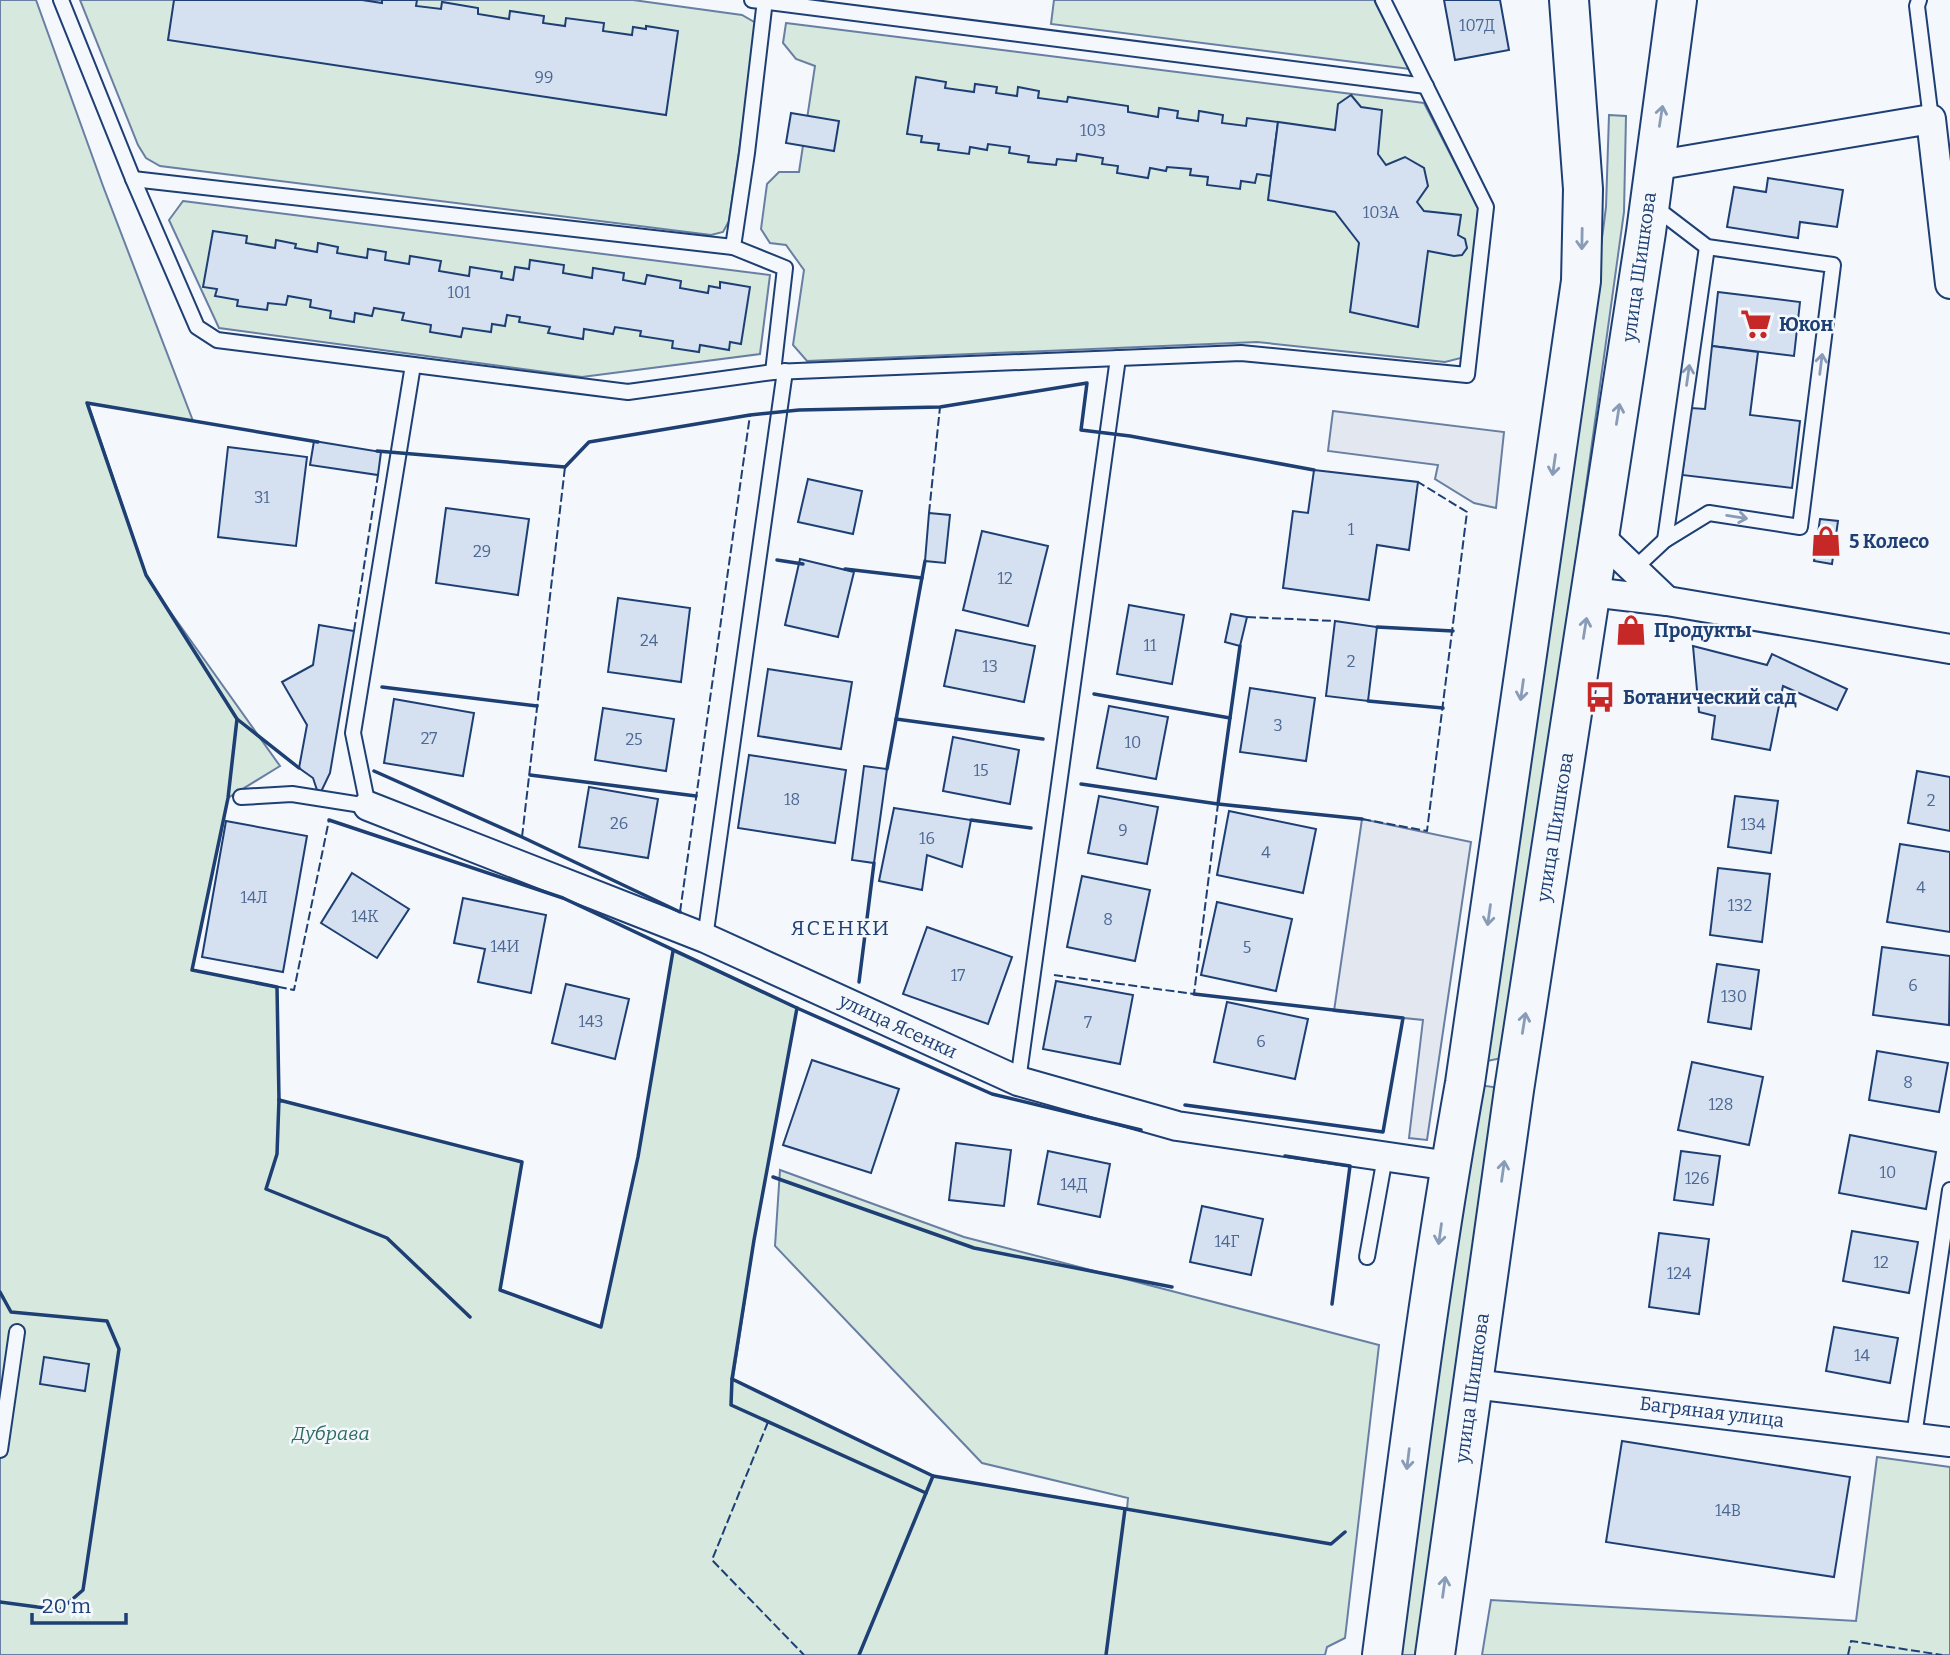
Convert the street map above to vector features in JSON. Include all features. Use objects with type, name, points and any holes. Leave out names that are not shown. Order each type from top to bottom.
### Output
[{"type":"main road","points":[[1569,0],[1583,189]]},
{"type":"main road","points":[[1382,1655],[1414,1414],[1450,1166],[1465,1083],[1581,281],[1586,0]]},
{"type":"main road","name":"улица Шишкова","points":[[1435,1655],[1514,1090],[1600,536],[1677,0]]},
{"type":"main road","points":[[1465,1083],[1514,1090]]},
{"type":"street","points":[[1651,184],[1931,119],[1950,284]]},
{"type":"street","points":[[1600,536],[1667,601]]},
{"type":"street","points":[[1591,592],[1667,601],[1950,649]]},
{"type":"street","name":"улица Ясенки","points":[[368,806],[705,938],[1018,1081],[1177,1126],[1450,1166]]},
{"type":"street","name":"Багряная улица","points":[[1473,1384],[1950,1442]]},
{"type":"lane","points":[[61,0],[133,179],[197,327],[217,341],[628,392],[779,372],[1241,353],[1467,374],[1486,207],[1383,0]]},
{"type":"lane","points":[[1919,0],[1917,6],[1931,119]]},
{"type":"lane","points":[[733,247],[761,1],[1426,86]]},
{"type":"lane","points":[[133,179],[733,247],[785,268],[779,372],[705,938]]},
{"type":"lane","points":[[1634,569],[1660,544],[1709,513],[1800,527],[1833,265],[1707,247],[1651,184]]},
{"type":"lane","points":[[1660,544],[1707,247]]},
{"type":"lane","points":[[1018,1081],[1118,358]]},
{"type":"lane","points":[[241,797],[292,794],[368,806],[353,733],[413,365]]},
{"type":"lane","points":[[1367,1257],[1385,1157]]},
{"type":"lane","points":[[1914,1436],[1950,1190]]},
{"type":"lane","points":[[0,1450],[17,1332]]},
{"type":"green space","name":"Дубрава","points":[[0,0],[36,0],[103,186],[193,421],[88,403],[146,575],[280,766],[228,798],[192,970],[277,987],[279,1100],[522,1162],[500,1290],[601,1327],[638,1157],[673,951],[797,1008],[754,1240],[733,1379],[933,1476],[1127,1509],[1128,1498],[982,1463],[775,1246],[780,1170],[964,1237],[1379,1345],[1345,1638],[1327,1647],[1325,1655],[0,1655]]},
{"type":"green space","points":[[80,0],[633,0],[742,15],[756,23],[756,33],[729,221],[723,232],[711,235],[160,166],[146,158],[138,145]]},
{"type":"green space","points":[[1054,0],[1374,0],[1410,69],[1051,24]]},
{"type":"green space","points":[[786,23],[1424,103],[1478,208],[1470,344],[1461,358],[1445,362],[1257,342],[807,361],[793,345],[804,270],[786,245],[770,243],[761,229],[767,184],[779,172],[799,172],[815,66],[796,59],[783,43]]},
{"type":"green space","points":[[1609,115],[1626,116],[1624,212],[1507,1057],[1487,1061],[1567,513],[1606,207]]},
{"type":"green space","points":[[183,201],[770,275],[760,354],[582,377],[219,328],[169,220]]},
{"type":"green space","points":[[1465,1083],[1514,1090],[1435,1655],[1382,1655]]},
{"type":"green space","points":[[1877,1457],[1950,1467],[1950,1655],[1482,1655],[1491,1600],[1856,1621]]},
{"type":"shaded area","points":[[1333,411],[1504,432],[1496,508],[1474,503],[1435,479],[1438,465],[1328,451]]},
{"type":"shaded area","points":[[1362,819],[1471,842],[1427,1140],[1409,1138],[1423,1020],[1334,1011]]},
{"type":"building","points":[[174,0],[362,0],[382,3],[382,0],[417,0],[416,6],[441,9],[442,2],[478,8],[478,14],[509,19],[510,11],[544,16],[543,23],[565,26],[566,18],[604,23],[603,31],[632,35],[633,27],[646,29],[646,26],[678,31],[666,115],[168,40]]},
{"type":"building","points":[[1444,0],[1500,0],[1509,50],[1455,60]]},
{"type":"building","points":[[916,77],[946,82],[945,88],[974,92],[975,84],[997,87],[996,93],[1017,96],[1018,87],[1039,91],[1038,98],[1067,102],[1068,97],[1128,106],[1128,112],[1158,117],[1159,108],[1178,111],[1177,118],[1198,121],[1199,111],[1223,115],[1222,123],[1246,126],[1247,118],[1278,122],[1271,176],[1257,174],[1255,183],[1241,181],[1240,189],[1207,185],[1208,177],[1190,175],[1191,169],[1167,167],[1166,171],[1150,168],[1148,178],[1117,173],[1118,166],[1102,164],[1103,158],[1077,154],[1076,161],[1057,159],[1056,165],[1028,162],[1029,156],[1009,153],[1010,147],[988,144],[987,150],[970,147],[969,154],[938,150],[939,144],[921,142],[922,136],[907,134]]},
{"type":"building","points":[[1351,95],[1361,107],[1382,110],[1378,154],[1386,165],[1405,157],[1424,168],[1428,186],[1417,202],[1424,211],[1461,215],[1458,235],[1465,239],[1467,248],[1462,255],[1428,251],[1418,327],[1350,312],[1359,243],[1335,212],[1268,200],[1278,122],[1335,130],[1338,104]]},
{"type":"building","points":[[791,113],[839,121],[834,151],[786,143]]},
{"type":"building","points":[[1768,178],[1843,190],[1837,227],[1800,222],[1798,238],[1727,227],[1734,187],[1766,192]]},
{"type":"building","points":[[213,231],[247,236],[246,243],[275,248],[276,240],[296,244],[295,248],[317,252],[318,243],[338,247],[337,253],[367,258],[368,249],[386,252],[385,260],[409,264],[410,256],[441,261],[439,271],[469,276],[470,267],[502,272],[501,278],[513,280],[515,267],[529,269],[530,260],[564,265],[563,273],[592,278],[593,268],[624,273],[623,280],[645,284],[647,275],[681,281],[680,288],[708,293],[709,286],[720,288],[720,282],[750,287],[741,344],[730,342],[729,350],[700,345],[699,352],[672,348],[673,341],[640,336],[641,331],[615,327],[613,334],[584,329],[583,339],[548,333],[550,327],[519,322],[520,317],[507,315],[505,326],[492,324],[491,332],[463,328],[461,337],[430,332],[431,325],[402,320],[404,313],[374,308],[372,316],[355,313],[354,322],[330,318],[331,311],[310,307],[311,300],[288,296],[286,305],[268,303],[267,310],[237,306],[238,300],[215,296],[217,289],[203,287]]},
{"type":"building","name":"Юкон","points":[[1718,292],[1800,302],[1794,356],[1712,346]]},
{"type":"building","points":[[1712,346],[1758,352],[1750,415],[1800,421],[1792,488],[1682,475],[1691,408],[1705,409]]},
{"type":"building","points":[[314,441],[381,452],[378,475],[310,465]]},
{"type":"building","points":[[228,447],[307,457],[296,546],[218,537]]},
{"type":"building","points":[[1314,470],[1418,482],[1409,550],[1377,545],[1369,600],[1283,588],[1293,511],[1308,513]]},
{"type":"building","points":[[808,479],[862,491],[853,534],[798,522]]},
{"type":"building","points":[[446,508],[529,519],[518,595],[436,583]]},
{"type":"building","points":[[929,513],[950,515],[945,563],[925,561]]},
{"type":"building","name":"5 Колесо","points":[[1820,519],[1838,521],[1832,564],[1814,561]]},
{"type":"building","points":[[982,531],[1048,546],[1028,626],[963,610]]},
{"type":"building","points":[[800,559],[854,572],[838,637],[785,625]]},
{"type":"building","points":[[618,598],[690,608],[681,682],[608,672]]},
{"type":"building","points":[[1129,605],[1184,615],[1172,684],[1117,674]]},
{"type":"building","points":[[1231,614],[1247,617],[1240,646],[1225,642]]},
{"type":"building","points":[[1335,621],[1377,627],[1368,701],[1326,696]]},
{"type":"building","name":"Продукты","points":[[1625,622],[1639,623],[1637,638],[1623,637]]},
{"type":"building","points":[[319,625],[354,631],[330,773],[319,796],[313,778],[299,768],[307,725],[282,682],[313,665]]},
{"type":"building","points":[[956,630],[1035,646],[1024,702],[944,686]]},
{"type":"building","points":[[1693,646],[1767,665],[1772,654],[1847,689],[1837,710],[1783,686],[1770,750],[1712,739],[1715,716],[1699,712]]},
{"type":"building","points":[[768,669],[852,682],[841,749],[758,736]]},
{"type":"building","points":[[1250,688],[1315,698],[1306,761],[1240,752]]},
{"type":"building","points":[[394,699],[474,713],[463,776],[384,763]]},
{"type":"building","points":[[1109,706],[1168,717],[1156,779],[1097,768]]},
{"type":"building","points":[[603,708],[674,719],[666,771],[595,760]]},
{"type":"building","points":[[953,737],[1019,750],[1010,804],[943,791]]},
{"type":"building","points":[[749,755],[846,770],[835,843],[738,828]]},
{"type":"building","points":[[864,766],[887,769],[874,863],[852,860]]},
{"type":"building","points":[[1917,771],[1950,777],[1950,831],[1908,823]]},
{"type":"building","points":[[589,787],[658,799],[648,858],[579,847]]},
{"type":"building","points":[[1099,796],[1158,807],[1147,864],[1088,853]]},
{"type":"building","points":[[1735,796],[1778,801],[1771,853],[1728,847]]},
{"type":"building","points":[[894,808],[971,820],[962,867],[927,855],[922,890],[879,881]]},
{"type":"building","points":[[1229,811],[1316,829],[1303,893],[1217,875]]},
{"type":"building","points":[[226,821],[307,836],[283,972],[202,957]]},
{"type":"building","points":[[1900,844],[1950,852],[1950,932],[1887,922]]},
{"type":"building","points":[[1718,868],[1770,874],[1762,942],[1710,935]]},
{"type":"building","points":[[352,873],[409,909],[377,958],[321,923]]},
{"type":"building","points":[[1082,876],[1150,890],[1135,961],[1067,947]]},
{"type":"building","points":[[463,898],[546,915],[531,993],[478,982],[485,949],[454,943]]},
{"type":"building","points":[[1217,902],[1292,919],[1276,991],[1201,975]]},
{"type":"building","points":[[927,927],[1012,957],[988,1024],[903,994]]},
{"type":"building","points":[[1882,947],[1950,956],[1949,1025],[1873,1015]]},
{"type":"building","points":[[1717,964],[1759,970],[1751,1029],[1708,1022]]},
{"type":"building","points":[[1056,981],[1133,995],[1120,1064],[1043,1049]]},
{"type":"building","points":[[566,984],[629,999],[615,1059],[552,1043]]},
{"type":"building","points":[[1227,1002],[1308,1019],[1295,1079],[1214,1062]]},
{"type":"building","points":[[1877,1051],[1948,1063],[1939,1112],[1869,1100]]},
{"type":"building","points":[[812,1060],[899,1089],[871,1173],[783,1145]]},
{"type":"building","points":[[1692,1062],[1763,1077],[1749,1145],[1678,1130]]},
{"type":"building","points":[[1850,1135],[1936,1152],[1926,1209],[1839,1193]]},
{"type":"building","points":[[956,1143],[1011,1150],[1004,1206],[949,1200]]},
{"type":"building","points":[[1048,1151],[1110,1164],[1100,1217],[1038,1204]]},
{"type":"building","points":[[1681,1151],[1720,1156],[1713,1205],[1674,1200]]},
{"type":"building","points":[[1202,1206],[1263,1219],[1251,1275],[1190,1262]]},
{"type":"building","points":[[1852,1231],[1918,1242],[1909,1293],[1843,1281]]},
{"type":"building","points":[[1659,1233],[1709,1239],[1699,1314],[1649,1307]]},
{"type":"building","points":[[1834,1327],[1898,1338],[1890,1383],[1826,1371]]},
{"type":"building","points":[[44,1357],[89,1364],[85,1391],[40,1384]]},
{"type":"building","points":[[1622,1441],[1850,1477],[1834,1577],[1606,1542]]},
{"type":"fence","points":[[929,513],[940,407]]},
{"type":"fence","points":[[680,912],[750,415]]},
{"type":"fence","points":[[522,837],[565,467]]},
{"type":"fence","points":[[354,631],[378,475]]},
{"type":"fence","points":[[1362,819],[1427,831],[1467,512],[1418,482]]},
{"type":"fence","points":[[1247,617],[1335,621]]},
{"type":"fence","points":[[1054,975],[1194,994],[1218,804]]},
{"type":"fence","points":[[192,970],[294,990],[329,820]]},
{"type":"fence","points":[[768,1422],[712,1560],[804,1655]]},
{"type":"fence","points":[[1848,1655],[1851,1641],[1942,1655]]},
{"type":"wall","points":[[377,451],[565,467],[589,442],[750,415],[799,410],[940,407],[1087,383],[1081,430],[1130,436],[1314,470]]},
{"type":"wall","points":[[299,768],[237,719],[146,575],[87,403],[318,442]]},
{"type":"wall","points":[[777,560],[803,564]]},
{"type":"wall","points":[[887,769],[925,561]]},
{"type":"wall","points":[[845,569],[922,578]]},
{"type":"wall","points":[[1377,627],[1453,631]]},
{"type":"wall","points":[[1218,804],[1240,646]]},
{"type":"wall","points":[[382,687],[537,706]]},
{"type":"wall","points":[[1094,694],[1230,718]]},
{"type":"wall","points":[[1368,701],[1443,708]]},
{"type":"wall","points":[[237,719],[228,798],[192,970],[277,987],[281,1101]]},
{"type":"wall","points":[[896,719],[1043,739]]},
{"type":"wall","points":[[374,771],[680,912]]},
{"type":"wall","points":[[530,775],[696,796]]},
{"type":"wall","points":[[1081,784],[1218,804],[1362,819]]},
{"type":"wall","points":[[329,820],[563,898],[797,1008],[992,1094],[1141,1130]]},
{"type":"wall","points":[[971,820],[1031,828]]},
{"type":"wall","points":[[859,982],[874,863]]},
{"type":"wall","points":[[279,1100],[522,1162],[500,1290],[601,1327],[638,1157],[673,951]]},
{"type":"wall","points":[[1185,1105],[1383,1132],[1403,1018],[1194,994]]},
{"type":"wall","points":[[797,1008],[754,1240],[732,1379],[933,1476],[1331,1544],[1345,1532]]},
{"type":"wall","points":[[279,1099],[277,1154],[266,1189],[387,1238],[470,1317]]},
{"type":"wall","points":[[1285,1156],[1350,1166],[1332,1304]]},
{"type":"wall","points":[[773,1177],[974,1248],[1172,1287]]},
{"type":"wall","points":[[0,1292],[11,1312],[107,1321],[119,1349],[83,1590],[60,1610],[0,1602]]},
{"type":"wall","points":[[732,1379],[731,1405],[926,1493]]},
{"type":"wall","points":[[859,1655],[933,1476]]},
{"type":"wall","points":[[1106,1655],[1125,1509]]},
{"type":"place","name":"Юкон","points":[[1756,324]]},
{"type":"place","name":"5 Колесо","points":[[1826,541]]},
{"type":"place","name":"Продукты","points":[[1631,630]]},
{"type":"place","name":"Ботанический сад","points":[[1600,697]]},
{"type":"district","name":"ЯСЕНКИ","points":[[841,928]]}]
